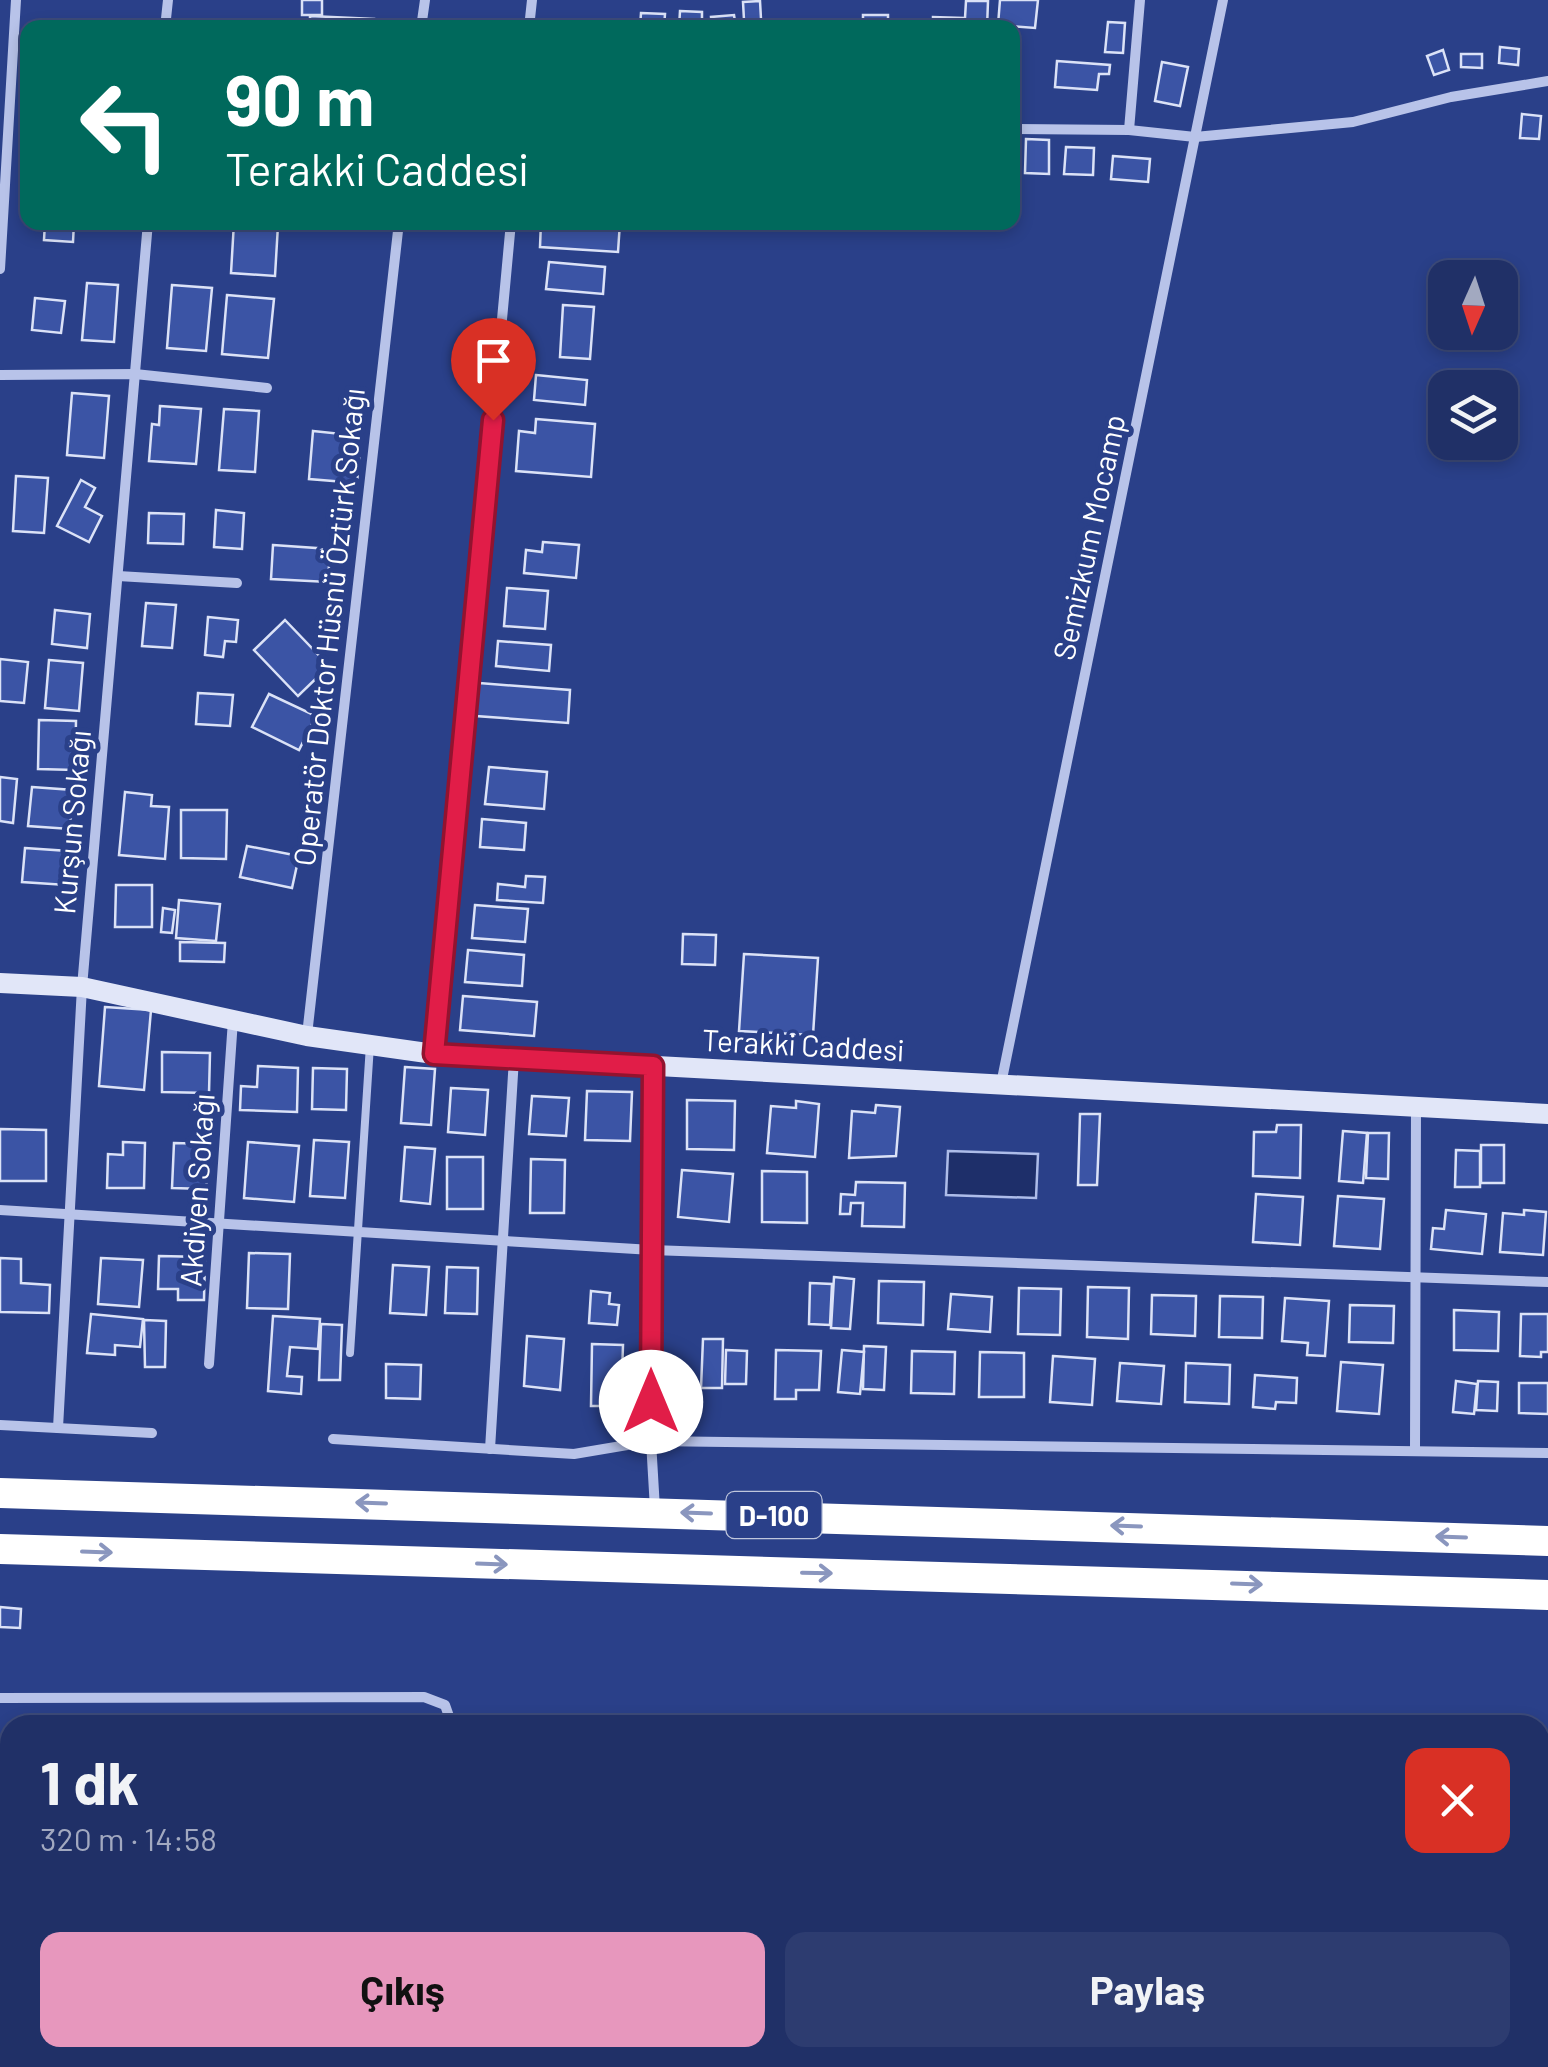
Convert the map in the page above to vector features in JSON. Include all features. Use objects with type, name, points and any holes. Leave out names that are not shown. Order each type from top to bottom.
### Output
[{"type":"highway","name":"D-100","points":[[0,1492],[1548,1541]]},
{"type":"highway","name":"D-100","points":[[0,1549],[1548,1594]]},
{"type":"street","points":[[0,270],[16,0]]},
{"type":"street","points":[[1129,130],[1140,0]]},
{"type":"street","name":"Semizkum Mocamp","points":[[1002,1084],[1223,0]]},
{"type":"street","points":[[1020,129],[1129,130],[1195,137],[1353,122],[1451,97],[1548,81]]},
{"type":"street","name":"Kurşun Sokağı","points":[[58,1428],[73,1211],[82,987],[147,230]]},
{"type":"street","name":"Operatör Doktor Hüsnü Öztürk Sokağı","points":[[307,1036],[398,230]]},
{"type":"street","points":[[434,1054],[510,230]]},
{"type":"street","points":[[0,375],[135,374],[267,388]]},
{"type":"street","points":[[118,576],[236,582]]},
{"type":"street","name":"Terakki Caddesi","points":[[0,983],[82,987],[307,1036],[434,1054],[1548,1114]]},
{"type":"street","name":"Akdiyen Sokağı","points":[[209,1364],[233,1020]]},
{"type":"street","points":[[490,1449],[514,1058]]},
{"type":"street","points":[[653,1066],[651,1441],[656,1511]]},
{"type":"street","points":[[1415,1451],[1419,1277],[1416,1107]]},
{"type":"street","points":[[0,1210],[73,1211],[652,1250],[1548,1282]]},
{"type":"street","points":[[0,1425],[152,1433]]},
{"type":"street","points":[[333,1439],[574,1454],[651,1441],[1548,1453]]},
{"type":"street","points":[[0,1698],[424,1697],[445,1705],[448,1715]]},
{"type":"lane","points":[[350,1353],[354,1232],[370,1045]]},
{"type":"water","points":[[948,1151],[1038,1154],[1036,1198],[946,1195]]},
{"type":"building","points":[[302,0],[322,0],[322,15],[302,15]]},
{"type":"building","points":[[1000,0],[1038,0],[1035,28],[1020,27],[1020,20],[998,20]]},
{"type":"building","points":[[760,1],[761,19],[744,20],[743,2]]},
{"type":"building","points":[[966,1],[988,1],[987,20],[933,20],[933,17],[965,18]]},
{"type":"building","points":[[680,11],[702,12],[702,20],[679,20]]},
{"type":"building","points":[[641,13],[665,14],[665,20],[641,20]]},
{"type":"building","points":[[734,15],[735,20],[711,20]]},
{"type":"building","points":[[863,15],[888,15],[888,20],[863,20]]},
{"type":"building","points":[[310,16],[374,19],[374,20],[310,20]]},
{"type":"building","points":[[1108,22],[1125,23],[1123,53],[1105,52]]},
{"type":"building","points":[[1500,47],[1519,49],[1518,65],[1499,63]]},
{"type":"building","points":[[1443,50],[1449,70],[1434,75],[1427,56]]},
{"type":"building","points":[[1461,54],[1482,54],[1482,68],[1461,67]]},
{"type":"building","points":[[1057,61],[1110,65],[1109,74],[1099,74],[1097,90],[1055,87]]},
{"type":"building","points":[[1162,62],[1188,67],[1180,106],[1155,101]]},
{"type":"building","points":[[1522,114],[1541,116],[1539,139],[1520,138]]},
{"type":"building","points":[[1026,139],[1049,140],[1049,174],[1025,173]]},
{"type":"building","points":[[1066,147],[1094,148],[1093,175],[1064,174]]},
{"type":"building","points":[[1113,156],[1150,159],[1148,182],[1111,179]]},
{"type":"building","points":[[45,230],[74,230],[73,242],[44,240]]},
{"type":"building","points":[[234,230],[278,230],[275,276],[231,273]]},
{"type":"building","points":[[541,230],[619,230],[618,252],[540,247]]},
{"type":"building","points":[[549,262],[605,267],[603,294],[546,289]]},
{"type":"building","points":[[87,283],[118,285],[114,342],[82,340]]},
{"type":"building","points":[[172,285],[212,288],[206,351],[167,348]]},
{"type":"building","points":[[227,295],[274,299],[268,358],[222,354]]},
{"type":"building","points":[[35,298],[65,301],[61,333],[32,330]]},
{"type":"building","points":[[563,305],[594,307],[590,359],[560,357]]},
{"type":"building","points":[[536,375],[587,380],[585,405],[534,400]]},
{"type":"building","points":[[72,393],[109,396],[104,458],[67,455]]},
{"type":"building","points":[[160,406],[201,409],[196,464],[149,461],[152,424],[159,425]]},
{"type":"building","points":[[224,409],[259,411],[255,472],[219,470]]},
{"type":"building","points":[[536,419],[595,424],[591,477],[516,471],[519,431],[535,433]]},
{"type":"building","points":[[313,431],[361,436],[357,483],[309,479]]},
{"type":"building","points":[[16,476],[48,478],[44,533],[13,531]]},
{"type":"building","points":[[81,480],[95,488],[85,507],[102,516],[89,542],[57,526]]},
{"type":"building","points":[[216,510],[244,513],[242,549],[214,547]]},
{"type":"building","points":[[149,513],[184,514],[183,544],[148,543]]},
{"type":"building","points":[[543,542],[579,545],[576,578],[524,573],[526,550],[542,552]]},
{"type":"building","points":[[273,545],[330,549],[328,582],[271,579]]},
{"type":"building","points":[[507,588],[548,591],[545,629],[504,626]]},
{"type":"building","points":[[146,603],[176,605],[172,648],[142,646]]},
{"type":"building","points":[[55,610],[90,614],[87,648],[52,644]]},
{"type":"building","points":[[208,617],[238,620],[236,642],[225,641],[223,657],[205,655]]},
{"type":"building","points":[[285,620],[329,666],[298,696],[254,650]]},
{"type":"building","points":[[498,641],[551,645],[549,671],[496,666]]},
{"type":"building","points":[[0,659],[28,662],[24,703],[0,701]]},
{"type":"building","points":[[49,660],[83,663],[79,711],[45,708]]},
{"type":"building","points":[[479,683],[570,690],[568,723],[476,716]]},
{"type":"building","points":[[198,693],[233,695],[230,726],[196,724]]},
{"type":"building","points":[[269,694],[316,716],[299,750],[252,727]]},
{"type":"building","points":[[39,720],[76,721],[75,770],[38,769]]},
{"type":"building","points":[[489,767],[547,772],[544,809],[485,804]]},
{"type":"building","points":[[0,777],[17,779],[13,823],[0,821]]},
{"type":"building","points":[[32,787],[73,790],[70,829],[28,826]]},
{"type":"building","points":[[125,792],[152,795],[151,806],[169,807],[165,859],[119,855]]},
{"type":"building","points":[[181,810],[227,810],[226,859],[181,858]]},
{"type":"building","points":[[482,819],[526,823],[524,850],[480,847]]},
{"type":"building","points":[[247,846],[299,856],[292,888],[240,877]]},
{"type":"building","points":[[25,848],[68,851],[66,885],[22,882]]},
{"type":"building","points":[[526,876],[545,877],[543,903],[497,900],[498,884],[525,887]]},
{"type":"building","points":[[116,885],[152,885],[152,927],[115,927]]},
{"type":"building","points":[[179,900],[220,904],[216,941],[176,938]]},
{"type":"building","points":[[475,905],[528,909],[525,942],[472,938]]},
{"type":"building","points":[[163,908],[175,910],[172,933],[161,932]]},
{"type":"building","points":[[683,934],[716,935],[715,965],[682,964]]},
{"type":"building","points":[[180,942],[225,943],[224,962],[180,961]]},
{"type":"building","points":[[468,950],[524,955],[522,986],[465,982]]},
{"type":"building","points":[[744,954],[818,958],[813,1035],[739,1031]]},
{"type":"building","points":[[463,996],[537,1002],[534,1036],[460,1030]]},
{"type":"building","points":[[105,1007],[151,1010],[144,1090],[99,1086]]},
{"type":"building","points":[[162,1052],[210,1053],[209,1093],[162,1092]]},
{"type":"building","points":[[258,1066],[298,1068],[297,1112],[240,1110],[241,1086],[257,1087]]},
{"type":"building","points":[[405,1067],[435,1069],[431,1125],[401,1123]]},
{"type":"building","points":[[313,1068],[347,1069],[346,1110],[312,1109]]},
{"type":"building","points":[[451,1088],[488,1090],[485,1135],[448,1132]]},
{"type":"building","points":[[587,1091],[632,1092],[630,1141],[585,1140]]},
{"type":"building","points":[[532,1096],[569,1098],[566,1136],[529,1134]]},
{"type":"building","points":[[687,1100],[735,1101],[734,1150],[687,1149]]},
{"type":"building","points":[[796,1101],[819,1104],[815,1157],[767,1153],[771,1106],[796,1108]]},
{"type":"building","points":[[876,1105],[900,1107],[896,1156],[849,1158],[852,1111],[875,1113]]},
{"type":"building","points":[[1080,1114],[1100,1114],[1097,1185],[1078,1185]]},
{"type":"building","points":[[1277,1125],[1301,1125],[1300,1178],[1253,1176],[1254,1132],[1276,1132]]},
{"type":"building","points":[[0,1129],[46,1130],[46,1181],[0,1181]]},
{"type":"building","points":[[1343,1131],[1367,1133],[1363,1183],[1339,1181]]},
{"type":"building","points":[[1368,1133],[1389,1133],[1388,1179],[1366,1178]]},
{"type":"building","points":[[314,1140],[349,1142],[345,1198],[310,1196]]},
{"type":"building","points":[[123,1142],[145,1143],[144,1188],[107,1188],[108,1154],[123,1155]]},
{"type":"building","points":[[248,1142],[299,1146],[294,1202],[244,1198]]},
{"type":"building","points":[[174,1143],[208,1144],[206,1189],[172,1188]]},
{"type":"building","points":[[1481,1145],[1504,1145],[1504,1183],[1481,1183]]},
{"type":"building","points":[[405,1147],[435,1149],[430,1204],[401,1201]]},
{"type":"building","points":[[1456,1150],[1480,1151],[1480,1187],[1455,1187]]},
{"type":"building","points":[[447,1157],[483,1157],[483,1209],[447,1209]]},
{"type":"building","points":[[531,1159],[565,1160],[564,1213],[530,1213]]},
{"type":"building","points":[[682,1170],[733,1174],[729,1222],[678,1217]]},
{"type":"building","points":[[762,1171],[807,1172],[807,1223],[762,1222]]},
{"type":"building","points":[[856,1182],[905,1183],[904,1227],[862,1226],[863,1203],[851,1203],[850,1214],[840,1214],[841,1194],[855,1195]]},
{"type":"building","points":[[1256,1194],[1303,1197],[1300,1245],[1253,1242]]},
{"type":"building","points":[[1338,1196],[1384,1199],[1380,1249],[1334,1246]]},
{"type":"building","points":[[1446,1210],[1486,1214],[1482,1254],[1431,1249],[1433,1228],[1444,1229]]},
{"type":"building","points":[[1524,1210],[1546,1212],[1543,1255],[1500,1252],[1503,1213],[1524,1215]]},
{"type":"building","points":[[249,1253],[290,1254],[288,1309],[247,1308]]},
{"type":"building","points":[[159,1256],[205,1257],[204,1300],[178,1300],[178,1289],[158,1289]]},
{"type":"building","points":[[0,1258],[21,1259],[21,1283],[50,1285],[49,1313],[0,1312]]},
{"type":"building","points":[[101,1258],[143,1260],[139,1307],[98,1304]]},
{"type":"building","points":[[393,1265],[429,1267],[426,1315],[390,1313]]},
{"type":"building","points":[[447,1267],[478,1268],[477,1314],[445,1313]]},
{"type":"building","points":[[834,1277],[854,1279],[850,1329],[831,1328]]},
{"type":"building","points":[[879,1281],[924,1282],[923,1325],[878,1323]]},
{"type":"building","points":[[810,1283],[832,1284],[830,1325],[809,1324]]},
{"type":"building","points":[[1088,1287],[1129,1288],[1128,1339],[1087,1337]]},
{"type":"building","points":[[1019,1288],[1061,1289],[1060,1335],[1018,1334]]},
{"type":"building","points":[[591,1291],[610,1293],[609,1304],[619,1305],[617,1325],[589,1323]]},
{"type":"building","points":[[951,1294],[992,1297],[990,1332],[948,1329]]},
{"type":"building","points":[[1152,1295],[1196,1296],[1195,1336],[1151,1334]]},
{"type":"building","points":[[1220,1296],[1263,1297],[1262,1338],[1219,1337]]},
{"type":"building","points":[[1285,1298],[1329,1301],[1325,1356],[1307,1355],[1308,1343],[1282,1341]]},
{"type":"building","points":[[1350,1305],[1394,1306],[1393,1343],[1349,1342]]},
{"type":"building","points":[[1454,1310],[1499,1312],[1498,1351],[1454,1350]]},
{"type":"building","points":[[91,1314],[143,1319],[140,1347],[115,1345],[115,1355],[87,1353]]},
{"type":"building","points":[[1521,1314],[1548,1314],[1548,1352],[1541,1352],[1541,1357],[1520,1356]]},
{"type":"building","points":[[273,1316],[320,1319],[318,1349],[290,1347],[287,1376],[302,1377],[301,1394],[268,1391]]},
{"type":"building","points":[[144,1320],[166,1321],[165,1367],[145,1367]]},
{"type":"building","points":[[321,1324],[342,1325],[340,1380],[319,1380]]},
{"type":"building","points":[[527,1336],[564,1339],[560,1390],[524,1386]]},
{"type":"building","points":[[703,1339],[723,1339],[722,1388],[701,1388]]},
{"type":"building","points":[[592,1344],[623,1345],[621,1406],[591,1406]]},
{"type":"building","points":[[864,1346],[886,1347],[884,1390],[863,1389]]},
{"type":"building","points":[[726,1350],[747,1351],[746,1384],[725,1384]]},
{"type":"building","points":[[776,1350],[821,1351],[819,1390],[796,1390],[796,1399],[775,1399]]},
{"type":"building","points":[[842,1350],[864,1352],[860,1394],[838,1392]]},
{"type":"building","points":[[912,1351],[955,1352],[954,1394],[911,1393]]},
{"type":"building","points":[[980,1352],[1024,1353],[1024,1397],[979,1397]]},
{"type":"building","points":[[1053,1356],[1095,1359],[1092,1405],[1050,1402]]},
{"type":"building","points":[[1341,1362],[1383,1365],[1379,1414],[1337,1411]]},
{"type":"building","points":[[1120,1363],[1164,1366],[1161,1404],[1117,1401]]},
{"type":"building","points":[[1186,1363],[1230,1365],[1229,1404],[1185,1402]]},
{"type":"building","points":[[386,1364],[421,1365],[420,1399],[386,1398]]},
{"type":"building","points":[[1255,1375],[1297,1378],[1296,1403],[1276,1402],[1275,1409],[1253,1407]]},
{"type":"building","points":[[1456,1381],[1477,1384],[1474,1414],[1453,1412]]},
{"type":"building","points":[[1478,1381],[1498,1382],[1497,1411],[1476,1410]]},
{"type":"building","points":[[1519,1383],[1548,1383],[1548,1414],[1519,1413]]},
{"type":"building","points":[[0,1607],[21,1609],[20,1628],[0,1627]]},
{"type":"route","points":[[493,420],[434,1054],[653,1066],[651,1402]]}]
